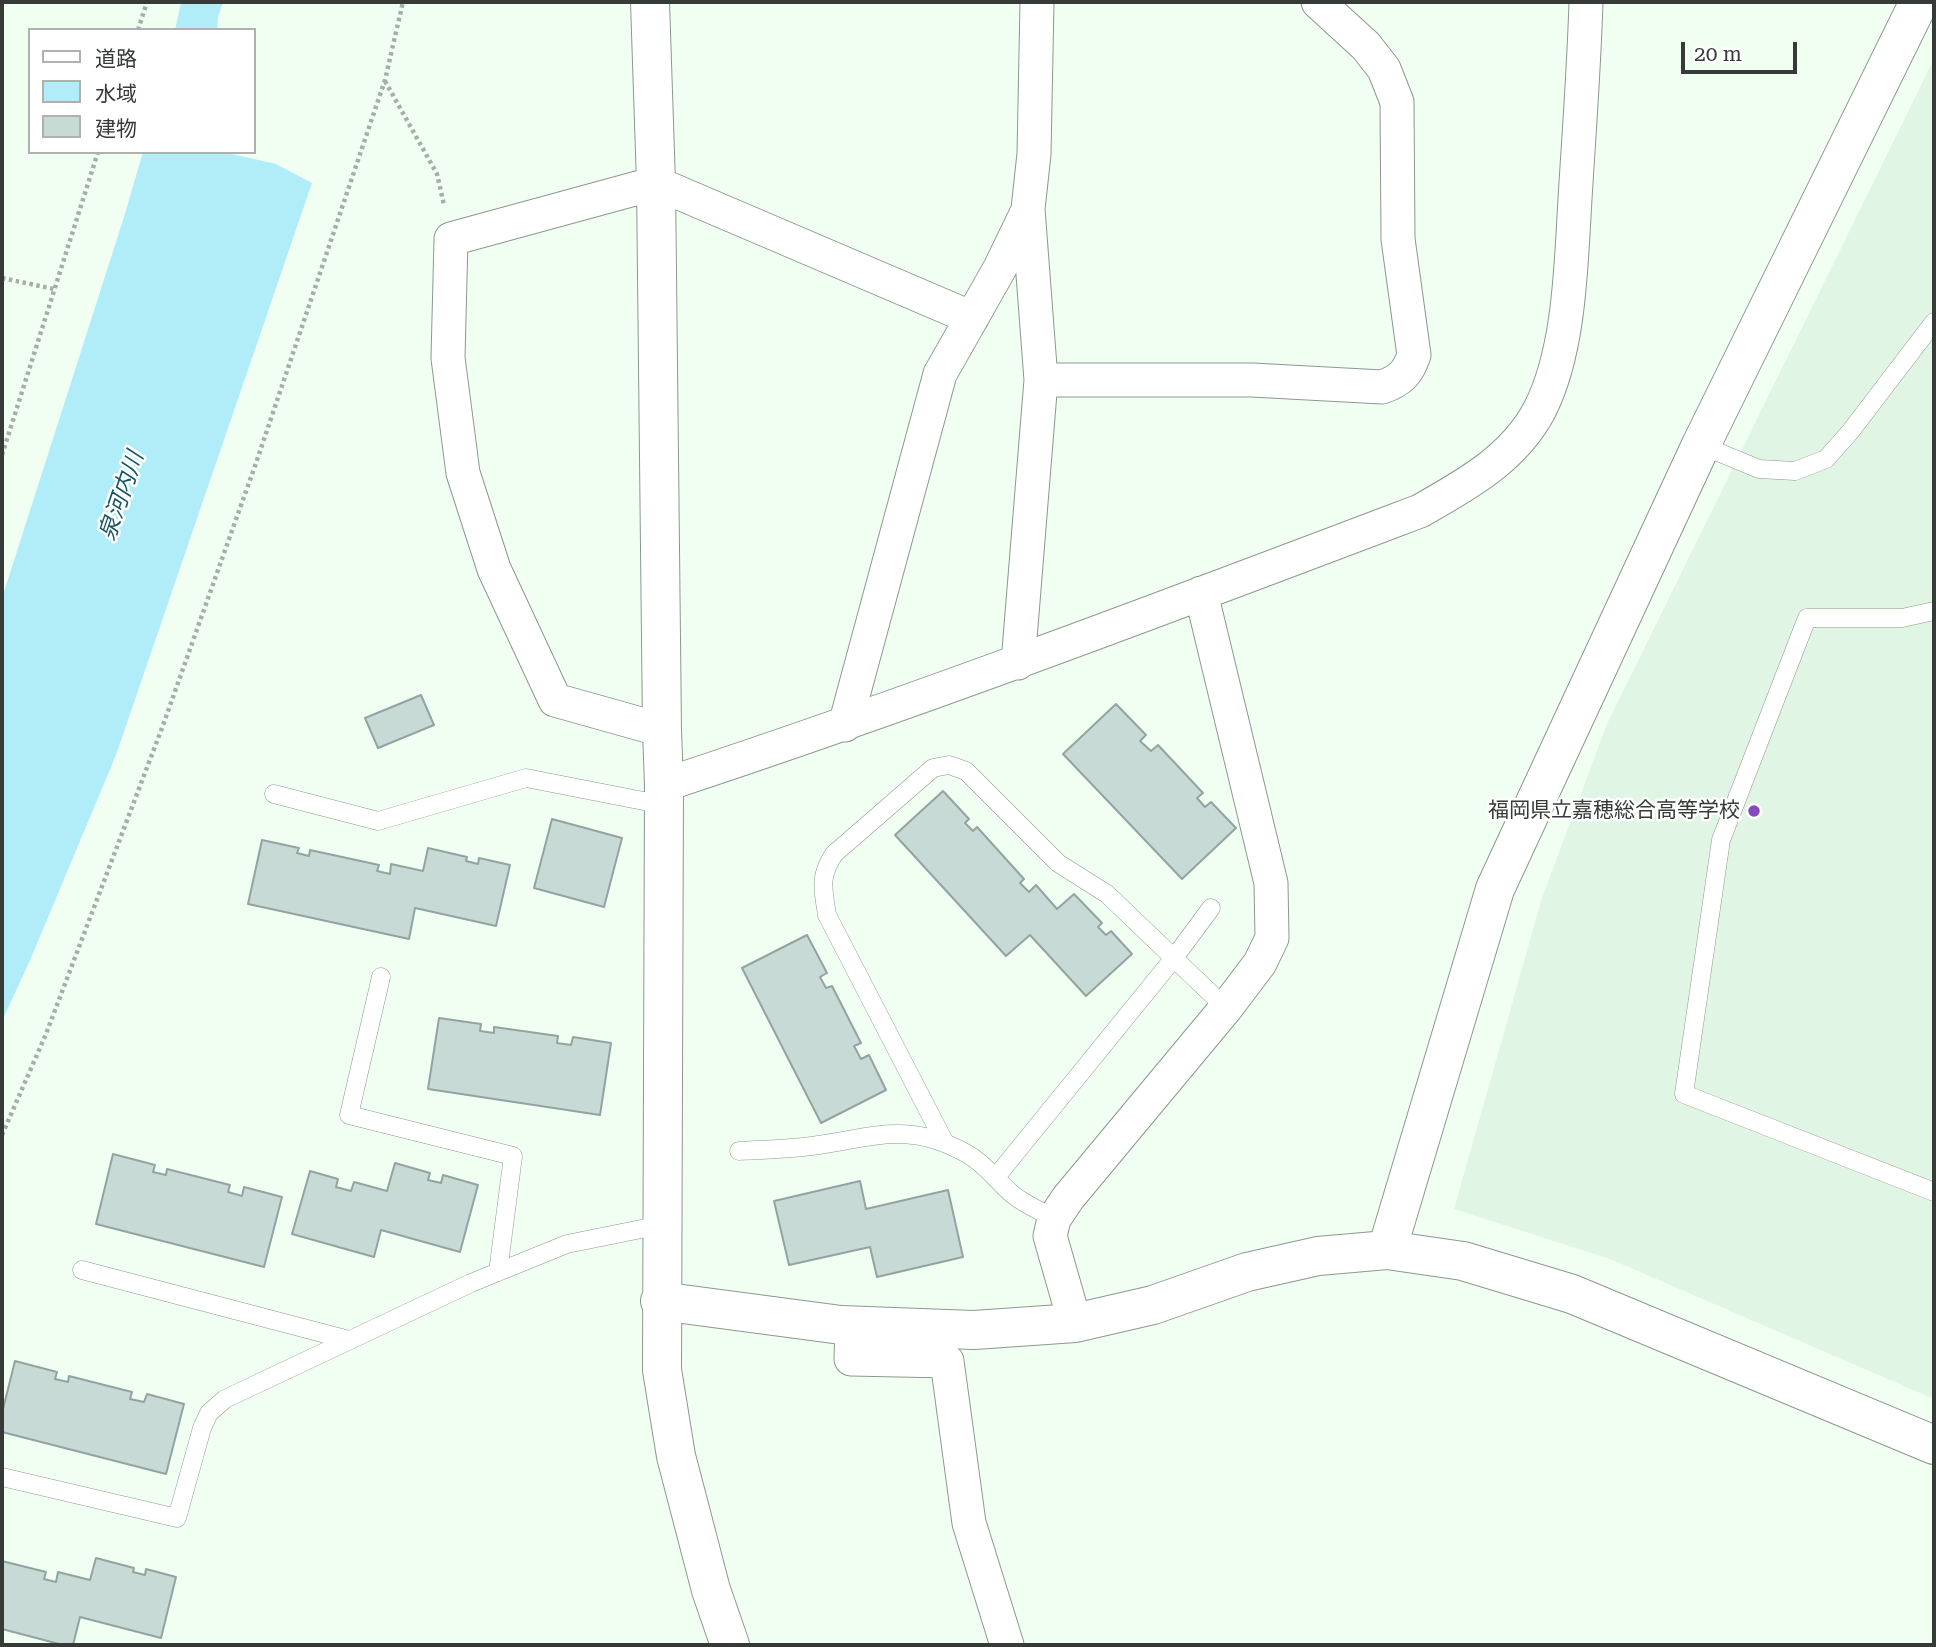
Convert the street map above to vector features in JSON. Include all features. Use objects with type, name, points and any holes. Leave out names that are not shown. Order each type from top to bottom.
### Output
[{"type":"street","points":[[650,2],[656,183],[664,795],[660,1301],[662,1370],[676,1457],[711,1590],[730,1645]]},
{"type":"street","points":[[1018,663],[1041,380],[1028,209],[1034,154],[1037,2]]},
{"type":"street","points":[[1041,380],[1252,380],[1382,387],[1396,382],[1409,369],[1414,355],[1398,239],[1397,102],[1384,69],[1366,46],[1318,2]]},
{"type":"street","points":[[664,795],[1420,511],[1469,483],[1510,451],[1540,410],[1557,362],[1570,289],[1586,2]]},
{"type":"street","points":[[1387,1250],[1495,889],[1701,445],[1919,2]]},
{"type":"street","points":[[662,730],[555,701],[494,569],[463,473],[448,358],[451,239],[656,183],[972,318]]},
{"type":"street","points":[[845,725],[940,374],[1028,209]]},
{"type":"street","points":[[1075,1323],[1051,1236],[1054,1219],[1261,963],[1272,938],[1272,883],[1201,593]]},
{"type":"street","points":[[660,1301],[852,1325],[974,1330],[1075,1323],[1153,1306],[1247,1272],[1318,1256],[1387,1250],[1463,1261],[1572,1294],[1934,1445]]},
{"type":"street","points":[[852,1325],[851,1359],[947,1361],[969,1523],[1007,1645]]},
{"type":"lane","points":[[1701,445],[1759,469],[1794,471],[1826,459],[1850,432],[1934,322]]},
{"type":"lane","points":[[1934,611],[1902,618],[1807,618],[1721,840],[1684,1094],[1934,1192]]},
{"type":"lane","points":[[945,1143],[827,915],[824,892],[824,869],[834,854],[933,768],[949,765],[966,771],[1058,863],[1107,894],[1226,1008]]},
{"type":"lane","points":[[274,794],[378,821],[526,778],[664,795]]},
{"type":"lane","points":[[996,1177],[1174,958],[1211,908]]},
{"type":"lane","points":[[381,976],[349,1115],[513,1156],[498,1272]]},
{"type":"lane","points":[[739,1151],[804,1147],[882,1134],[913,1133],[945,1143],[971,1157],[1013,1195],[1054,1219]]},
{"type":"lane","points":[[2,1477],[177,1518],[202,1428],[209,1413],[225,1399],[498,1272],[566,1244],[661,1225]]},
{"type":"lane","points":[[82,1270],[349,1340]]},
{"type":"path","points":[[139,28],[147,2]]},
{"type":"path","points":[[2,1135],[46,1034],[162,728],[256,463],[385,80],[403,2]]},
{"type":"path","points":[[385,80],[437,174],[451,239]]},
{"type":"path","points":[[2,456],[97,154]]},
{"type":"path","points":[[2,278],[54,289]]},
{"type":"shaded area","name":"福岡県立嘉穂総合高等学校","points":[[1934,59],[1934,1399],[1610,1259],[1454,1209],[1542,898],[1607,724]]},
{"type":"water","points":[[181,2],[223,2],[217,28],[175,28]]},
{"type":"water","name":"泉河内川","points":[[142,154],[232,154],[276,164],[312,183],[116,755],[2,1021],[2,598]]},
{"type":"building","points":[[421,695],[434,725],[378,748],[365,718]]},
{"type":"building","points":[[1116,704],[1146,735],[1140,741],[1151,751],[1158,745],[1203,793],[1197,798],[1205,807],[1211,802],[1236,828],[1182,879],[1063,754]]},
{"type":"building","points":[[943,791],[969,819],[965,823],[973,831],[977,827],[1024,879],[1020,883],[1029,892],[1036,885],[1057,909],[1074,894],[1102,923],[1098,927],[1106,935],[1111,931],[1132,954],[1086,996],[1030,935],[1006,956],[895,835]]},
{"type":"building","points":[[552,819],[622,838],[604,907],[534,888]]},
{"type":"building","points":[[262,840],[299,848],[297,853],[309,856],[310,850],[379,865],[377,871],[390,874],[391,864],[423,871],[428,848],[467,857],[466,861],[478,864],[479,858],[510,865],[496,926],[415,908],[409,939],[248,904]]},
{"type":"building","points":[[807,935],[827,973],[820,977],[826,988],[832,986],[861,1043],[854,1046],[861,1059],[869,1055],[886,1090],[821,1123],[742,968]]},
{"type":"building","points":[[439,1018],[481,1024],[480,1031],[494,1033],[494,1027],[558,1036],[557,1043],[571,1045],[573,1037],[611,1043],[600,1115],[428,1089]]},
{"type":"building","points":[[113,1154],[155,1165],[153,1172],[166,1175],[167,1169],[230,1185],[228,1192],[242,1196],[244,1187],[282,1197],[264,1267],[96,1224]]},
{"type":"building","points":[[395,1163],[430,1173],[428,1180],[441,1183],[443,1175],[478,1185],[460,1252],[381,1230],[374,1257],[292,1234],[310,1171],[338,1179],[336,1187],[351,1191],[354,1182],[387,1191]]},
{"type":"building","points":[[860,1181],[866,1209],[948,1190],[963,1257],[877,1277],[870,1247],[789,1265],[774,1201]]},
{"type":"building","points":[[15,1361],[57,1372],[55,1379],[68,1382],[69,1376],[132,1392],[130,1399],[144,1402],[147,1394],[184,1404],[166,1474],[2,1432],[2,1413]]},
{"type":"building","points":[[96,1558],[134,1568],[133,1572],[145,1575],[146,1569],[176,1577],[161,1638],[80,1617],[73,1645],[63,1645],[2,1629],[2,1561],[46,1572],[44,1579],[56,1582],[58,1572],[90,1580]]},
{"type":"place","name":"福岡県立嘉穂総合高等学校","points":[[1754,811]]}]
